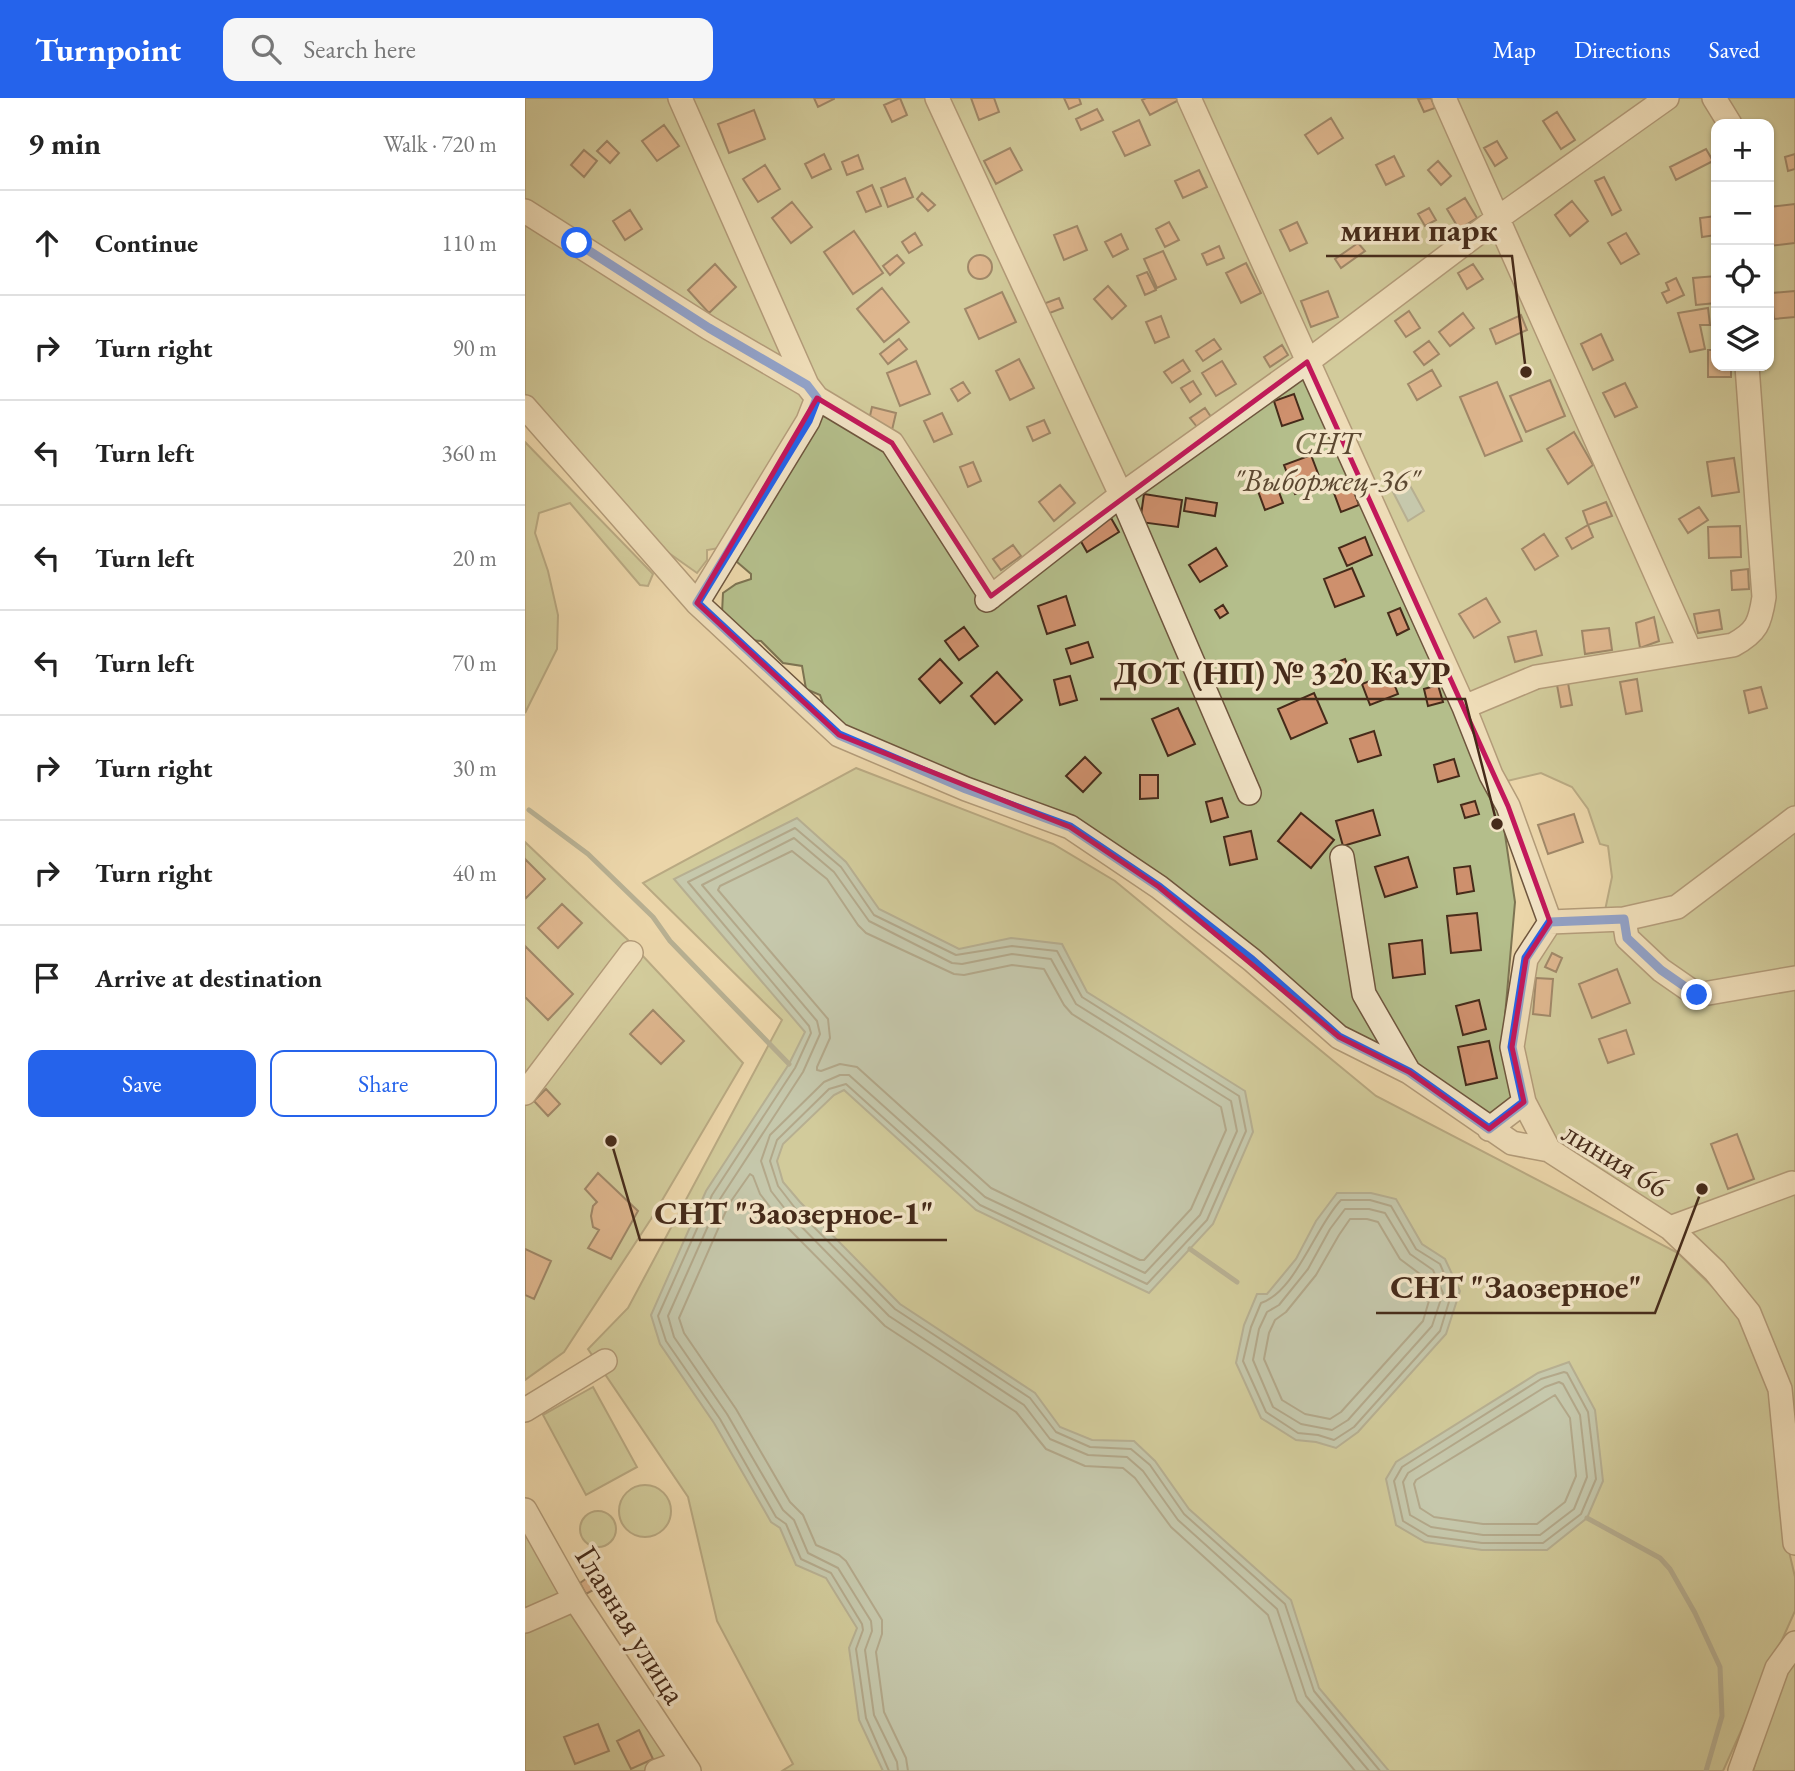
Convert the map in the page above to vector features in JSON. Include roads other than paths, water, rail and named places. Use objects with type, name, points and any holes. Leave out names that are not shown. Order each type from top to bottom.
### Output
[{"type":"street","points":[[680,98],[812,392],[808,421],[697,603]]},
{"type":"street","points":[[937,98],[1121,495],[1248,793]]},
{"type":"street","points":[[1189,98],[1464,707],[1491,775],[1508,806],[1550,922]]},
{"type":"street","points":[[1444,98],[1690,651]]},
{"type":"street","points":[[525,211],[892,443],[989,598],[1121,495],[1307,362],[1498,218],[1667,98]]},
{"type":"street","points":[[1714,98],[1727,119]]},
{"type":"street","points":[[1464,707],[1536,677],[1733,645],[1750,636],[1761,618],[1764,597],[1747,371]]},
{"type":"street","points":[[525,407],[697,603],[839,735],[966,789],[1070,827],[1159,887],[1252,960],[1339,1037],[1409,1072],[1489,1129],[1524,1102]]},
{"type":"street","points":[[1550,922],[1624,919],[1677,907],[1795,818]]},
{"type":"street","points":[[1342,857],[1364,994],[1409,1072]]},
{"type":"street","points":[[1624,919],[1627,938],[1661,970],[1697,995],[1795,978]]},
{"type":"street","points":[[1549,1150],[1524,1102],[1512,1047],[1526,958],[1550,922]]},
{"type":"street","points":[[525,1093],[631,953]]},
{"type":"street","name":"линия 66","points":[[1489,1129],[1512,1143],[1549,1150],[1670,1228],[1716,1271],[1749,1313],[1780,1389],[1795,1543]]},
{"type":"street","points":[[1670,1228],[1791,1184]]},
{"type":"street","points":[[525,1410],[605,1361]]},
{"type":"street","name":"Главная улица","points":[[525,1510],[575,1599],[685,1767]]},
{"type":"street","points":[[525,1621],[575,1599]]},
{"type":"street","points":[[1741,1771],[1777,1668],[1795,1643]]},
{"type":"street","points":[[657,1771],[685,1767]]},
{"type":"water","points":[[1407,480],[1424,511],[1408,521],[1392,490]]},
{"type":"water","points":[[797,818],[846,862],[879,909],[959,949],[1011,938],[1062,944],[1087,992],[1245,1091],[1253,1132],[1213,1224],[1149,1293],[976,1210],[844,1090],[834,1095],[783,1144],[777,1161],[783,1182],[800,1202],[900,1304],[1035,1393],[1060,1427],[1092,1440],[1134,1441],[1155,1461],[1189,1509],[1291,1600],[1319,1688],[1389,1771],[883,1771],[859,1720],[849,1648],[857,1628],[826,1578],[796,1565],[780,1528],[771,1522],[714,1423],[660,1344],[651,1315],[706,1191],[789,1064],[805,1032],[674,879]]},
{"type":"water","points":[[1337,1193],[1371,1193],[1396,1199],[1422,1244],[1445,1259],[1460,1291],[1446,1334],[1358,1432],[1336,1448],[1296,1440],[1261,1418],[1236,1363],[1244,1325],[1257,1294],[1267,1294],[1296,1259],[1316,1221]]},
{"type":"water","points":[[1569,1362],[1595,1410],[1603,1481],[1587,1518],[1547,1550],[1482,1550],[1425,1542],[1396,1525],[1386,1479],[1396,1462],[1538,1373]]},
{"type":"waterway","points":[[529,810],[588,854],[653,917],[670,941],[789,1064]]},
{"type":"waterway","points":[[1190,1249],[1237,1282]]},
{"type":"waterway","points":[[1587,1518],[1660,1558],[1670,1569],[1695,1613],[1720,1667],[1722,1716],[1706,1771]]},
{"type":"place","name":"мини парк","points":[[1526,372]]},
{"type":"place","name":"ДОТ (НП) № 320 КаУР","points":[[1497,824]]},
{"type":"place","name":"СНТ \"Заозерное-1\"","points":[[611,1141]]},
{"type":"place","name":"СНТ \"Заозерное\"","points":[[1702,1189]]},
{"type":"park label","name":"СНТ \"Выборжец-36\"","points":[[1326,462]]}]
